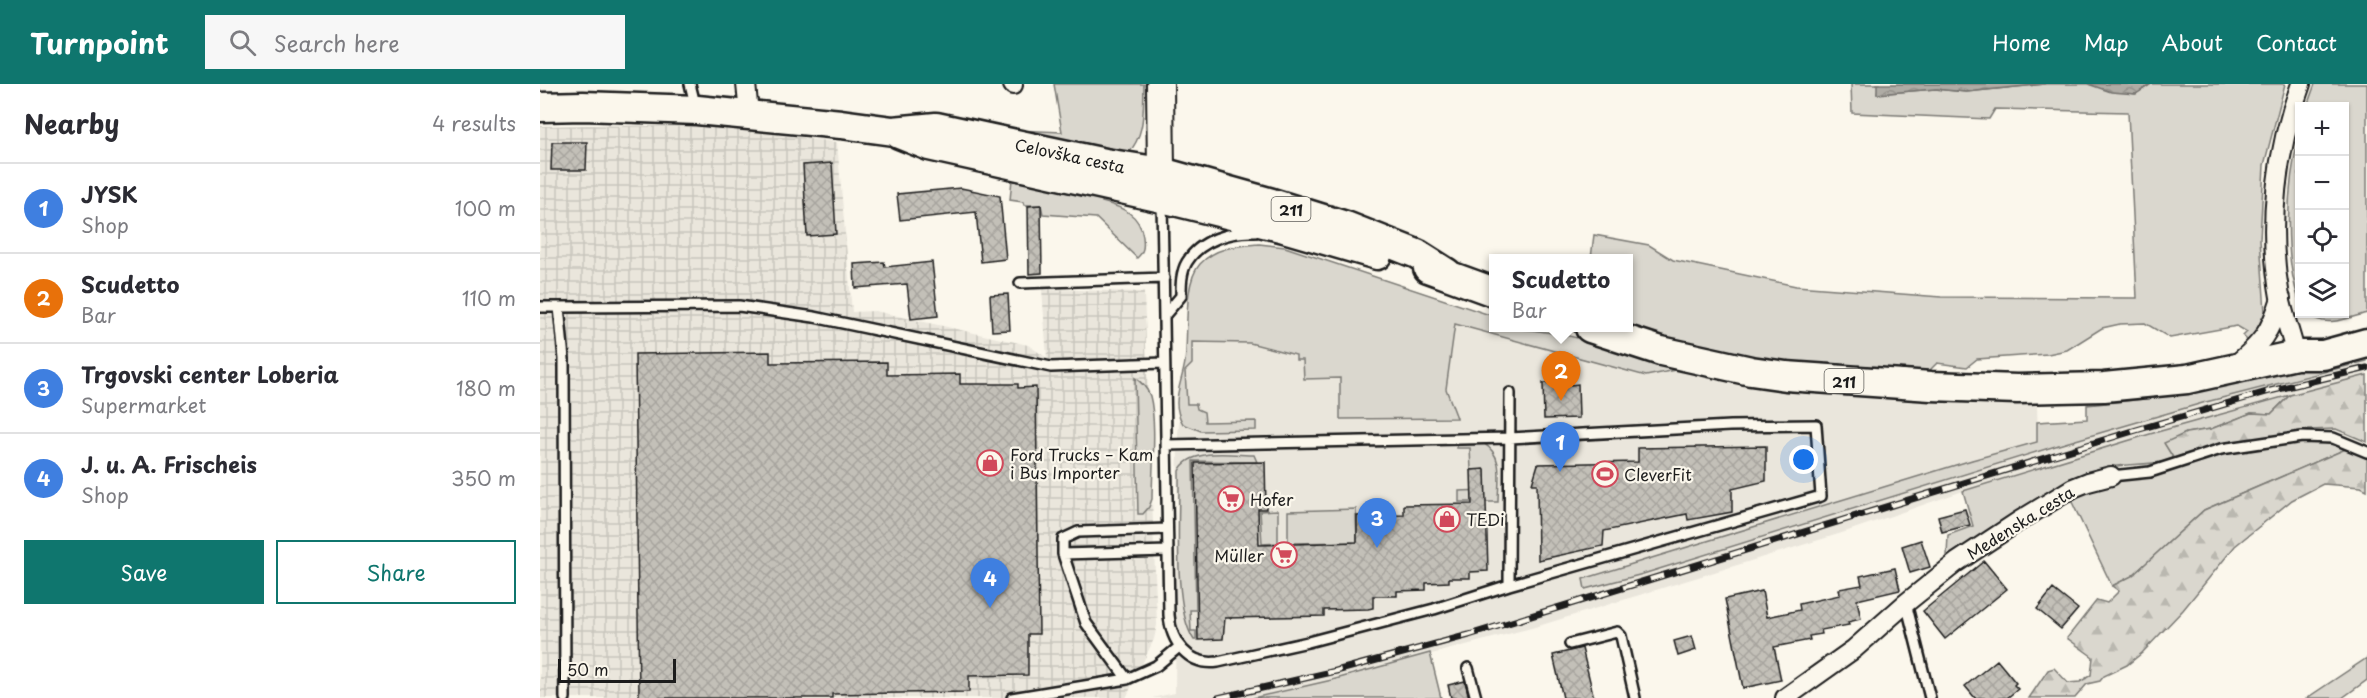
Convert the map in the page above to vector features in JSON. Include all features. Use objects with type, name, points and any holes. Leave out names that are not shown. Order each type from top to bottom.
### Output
[{"type":"main road","name":"Celovška cesta","points":[[540,107],[594,106],[693,97],[749,114],[893,131],[936,127],[1105,163],[1162,185]]},
{"type":"main road","name":"211","points":[[1162,185],[1318,239],[1447,273],[1489,290]]},
{"type":"main road","name":"211","points":[[1162,185],[1346,226],[1418,254],[1447,273]]},
{"type":"main road","name":"211","points":[[2296,355],[2318,336],[2367,324]]},
{"type":"main road","name":"211","points":[[1605,332],[1661,351],[1786,376],[1931,386],[2053,388],[2104,387],[2187,380],[2296,355],[2323,355],[2367,343]]},
{"type":"street","points":[[746,84],[749,114]]},
{"type":"street","points":[[1160,84],[1162,185]]},
{"type":"street","points":[[2296,355],[2281,298],[2275,254],[2276,191],[2280,154],[2301,84]]},
{"type":"street","points":[[2228,371],[2260,343],[2269,331],[2281,298]]},
{"type":"street","name":"Medenska cesta","points":[[1785,698],[1854,649],[1957,562],[2073,488],[2111,476]]},
{"type":"lane","points":[[1162,185],[1164,363],[1169,622],[1179,647],[1203,663],[1218,662],[1372,626],[1821,496],[1816,424],[1730,426],[1510,438],[1166,445]]},
{"type":"lane","points":[[1164,316],[1181,296],[1181,279],[1187,262],[1200,249],[1216,239],[1253,232],[1303,242],[1318,239]]},
{"type":"lane","points":[[1020,283],[1164,278]]},
{"type":"lane","points":[[540,307],[739,306],[814,317],[1051,366],[1164,363]]},
{"type":"lane","points":[[560,307],[564,359],[565,698]]},
{"type":"lane","points":[[1509,585],[1510,393]]},
{"type":"lane","name":"Medenska cesta","points":[[2111,476],[2150,472],[2221,449],[2302,437],[2333,438],[2367,452]]},
{"type":"lane","points":[[1127,679],[1086,624],[1063,554],[1063,539],[1078,532],[1167,529]]},
{"type":"lane","points":[[1063,554],[1168,551]]},
{"type":"lane","points":[[1906,603],[1930,698]]},
{"type":"lane","points":[[1570,644],[1617,632],[1621,636],[1635,698]]},
{"type":"lane","points":[[1012,698],[1127,679],[1156,666],[1179,647]]},
{"type":"lane","points":[[1468,668],[1476,698]]},
{"type":"shaded area","points":[[540,126],[710,127],[837,142],[852,312],[875,311],[1028,345],[1047,358],[1042,289],[1144,292],[1157,625],[1154,639],[1126,698],[540,698]]},
{"type":"shaded area","points":[[1193,284],[1489,327],[1489,332],[1546,332],[1876,396],[2037,403],[2038,442],[1583,579],[1585,589],[1643,574],[2062,444],[2206,402],[2367,361],[2367,375],[2150,434],[1963,491],[1845,532],[1535,627],[1332,680],[1253,698],[1152,698],[1175,693],[1178,434]]},
{"type":"green space","points":[[1054,84],[1144,84],[1143,113],[1138,139],[1127,155],[970,128],[1062,132]]},
{"type":"green space","points":[[1851,84],[1879,84],[1877,94],[1935,89],[1966,92],[2045,84],[2088,84],[2135,94],[2151,84],[2285,84],[2264,165],[2260,239],[2265,312],[2255,333],[2248,341],[2243,336],[2247,332],[2237,326],[2170,338],[2145,323],[2120,324],[2102,328],[2067,350],[2048,354],[1977,359],[1967,367],[1937,363],[1924,376],[1838,371],[1706,353],[1633,330],[1633,254],[1592,254],[1594,235],[1649,245],[1673,260],[1796,286],[1941,297],[2137,298],[2128,112],[1995,109],[1989,119],[1852,113]]},
{"type":"green space","points":[[2315,84],[2367,84],[2367,313],[2349,318],[2349,102],[2308,102]]},
{"type":"green space","points":[[2295,155],[2295,286],[2288,219]]},
{"type":"green space","points":[[1012,179],[1103,198],[1102,202],[1123,209],[1134,217],[1141,229],[1143,249],[1141,253],[1137,258],[1096,218],[1043,214],[1041,205],[1024,205],[1023,202],[1010,200]]},
{"type":"green space","points":[[1259,244],[1285,247],[1489,315],[1489,332],[1548,332],[1566,335],[1681,369],[1646,376],[1455,324],[1446,389],[1457,418],[1340,419],[1340,378],[1304,379],[1303,360],[1296,360],[1296,355],[1250,343],[1192,342],[1192,364],[1185,371],[1187,404],[1196,404],[1197,409],[1204,412],[1205,422],[1256,421],[1256,430],[1201,431],[1183,424],[1177,406],[1185,362],[1188,297],[1194,273],[1206,258],[1227,248]]},
{"type":"green space","points":[[2315,318],[2348,318],[2329,322]]},
{"type":"green space","points":[[2367,350],[2367,361],[2206,402],[2062,444],[1643,574],[1585,589],[1583,579],[2037,442],[2037,422],[2087,419],[2087,405],[2210,389]]},
{"type":"green space","points":[[2367,375],[2367,442],[2336,429],[2309,430],[2205,448],[2174,459],[2164,443],[2186,433],[2211,429],[2251,413],[2271,414],[2290,395]]},
{"type":"green space","points":[[1135,378],[1149,393],[1153,419],[1152,499],[1143,514],[1138,514]]},
{"type":"green space","points":[[2290,395],[2271,414],[2251,413],[2211,429],[2186,433],[2165,444],[2174,459],[2109,467],[2081,477],[2023,509],[1950,558],[1947,556],[1948,535],[1973,526],[1963,491],[2150,434]]},
{"type":"green space","points":[[2291,441],[2315,441],[2348,448],[2204,510],[2132,576],[2112,586],[2070,498],[2111,481],[2138,478],[2224,451]]},
{"type":"green space","points":[[1483,443],[1495,455],[1499,469],[1498,502],[1459,502],[1459,491],[1485,490],[1485,470],[1471,470],[1470,448],[1457,448],[1457,444]]},
{"type":"green space","points":[[2348,448],[2367,457],[2367,490],[2361,487],[2323,484],[2292,500],[2235,546],[2183,610],[2142,653],[2127,665],[2104,676],[2100,681],[2087,684],[2075,698],[2029,698],[2048,670],[2054,668],[2068,683],[2080,682],[2091,675],[2093,657],[2067,638],[2097,600],[2107,603],[2119,591],[2112,586],[2132,576],[2204,510]]},
{"type":"green space","points":[[1202,455],[1254,455],[1257,462],[1193,461],[1196,610],[1190,610],[1191,631],[1196,631],[1196,640],[1194,640],[1187,625],[1180,583],[1179,471],[1184,463]]},
{"type":"green space","points":[[1356,509],[1357,542],[1288,543],[1288,511]]},
{"type":"green space","points":[[1278,510],[1278,543],[1262,544],[1260,511]]},
{"type":"green space","points":[[1430,653],[1441,698],[1253,698],[1332,680]]},
{"type":"green space","points":[[2367,658],[2367,680],[2342,698],[2307,698]]},
{"type":"water","points":[[1877,84],[2045,84],[1966,92],[1935,89],[1877,94]]},
{"type":"water","points":[[2088,84],[2151,84],[2136,94],[2111,92]]},
{"type":"building","points":[[552,142],[587,142],[586,170],[551,170]]},
{"type":"building","points":[[832,163],[836,234],[807,236],[803,165]]},
{"type":"building","points":[[961,188],[1000,196],[1006,259],[981,262],[976,212],[900,220],[897,194]]},
{"type":"building","points":[[1041,205],[1042,273],[1029,274],[1028,206]]},
{"type":"building","points":[[884,262],[885,267],[932,262],[938,316],[911,319],[907,284],[855,288],[854,264]]},
{"type":"building","points":[[1008,294],[1010,330],[992,331],[990,295]]},
{"type":"building","points":[[770,352],[770,363],[887,362],[887,375],[960,374],[960,384],[1018,384],[1018,388],[1036,387],[1039,634],[1028,634],[1028,675],[969,676],[969,692],[832,694],[832,698],[639,698],[635,354]]},
{"type":"building","points":[[1571,382],[1571,385],[1578,384],[1579,418],[1544,419],[1543,383]]},
{"type":"building","points":[[1766,446],[1766,481],[1732,489],[1732,512],[1688,520],[1687,514],[1604,531],[1603,546],[1538,560],[1537,484],[1532,484],[1538,464],[1638,462],[1638,448]]},
{"type":"building","points":[[1265,462],[1266,509],[1258,509],[1259,545],[1357,542],[1357,516],[1404,515],[1404,505],[1472,504],[1471,470],[1485,469],[1488,571],[1470,572],[1470,578],[1449,578],[1449,582],[1426,583],[1426,590],[1397,591],[1397,596],[1373,596],[1373,608],[1368,609],[1324,610],[1324,616],[1225,618],[1223,639],[1198,640],[1195,463]]},
{"type":"building","points":[[1965,509],[1970,525],[1942,532],[1938,516]]},
{"type":"building","points":[[1921,540],[1930,567],[1910,573],[1902,546]]},
{"type":"building","points":[[1984,561],[2007,589],[1945,639],[1923,611]]},
{"type":"building","points":[[1895,568],[1900,590],[1857,600],[1861,619],[1848,622],[1849,625],[1821,630],[1822,634],[1809,636],[1810,640],[1774,647],[1781,680],[1743,688],[1725,599],[1762,591],[1767,617],[1800,610],[1799,604],[1840,595],[1839,589],[1862,585],[1860,576]]},
{"type":"building","points":[[2053,589],[2078,609],[2061,629],[2037,609]]},
{"type":"building","points":[[1692,636],[1696,650],[1678,656],[1674,641]]},
{"type":"building","points":[[1582,648],[1594,698],[1563,698],[1553,655]]},
{"type":"building","points":[[1997,660],[2016,683],[2014,685],[2018,689],[2007,698],[1975,698],[1965,686]]},
{"type":"building","points":[[1465,681],[1469,698],[1451,698],[1448,685]]},
{"type":"railway","points":[[1218,698],[1336,671],[1469,635],[2133,431],[2270,391],[2367,368]]},
{"type":"place","name":"Scudetto","points":[[1561,401]]},
{"type":"place","name":"Ford Trucks – Kam i Bus Importer","points":[[990,463]]},
{"type":"place","name":"JYSK","points":[[1560,472]]},
{"type":"place","name":"CleverFit","points":[[1605,474]]},
{"type":"place","name":"Hofer","points":[[1231,499]]},
{"type":"place","name":"TEDi","points":[[1447,519]]},
{"type":"place","name":"Trgovski center Loberia","points":[[1377,548]]},
{"type":"place","name":"Müller","points":[[1284,555]]},
{"type":"place","name":"J. u. A. Frischeis","points":[[990,608]]}]
